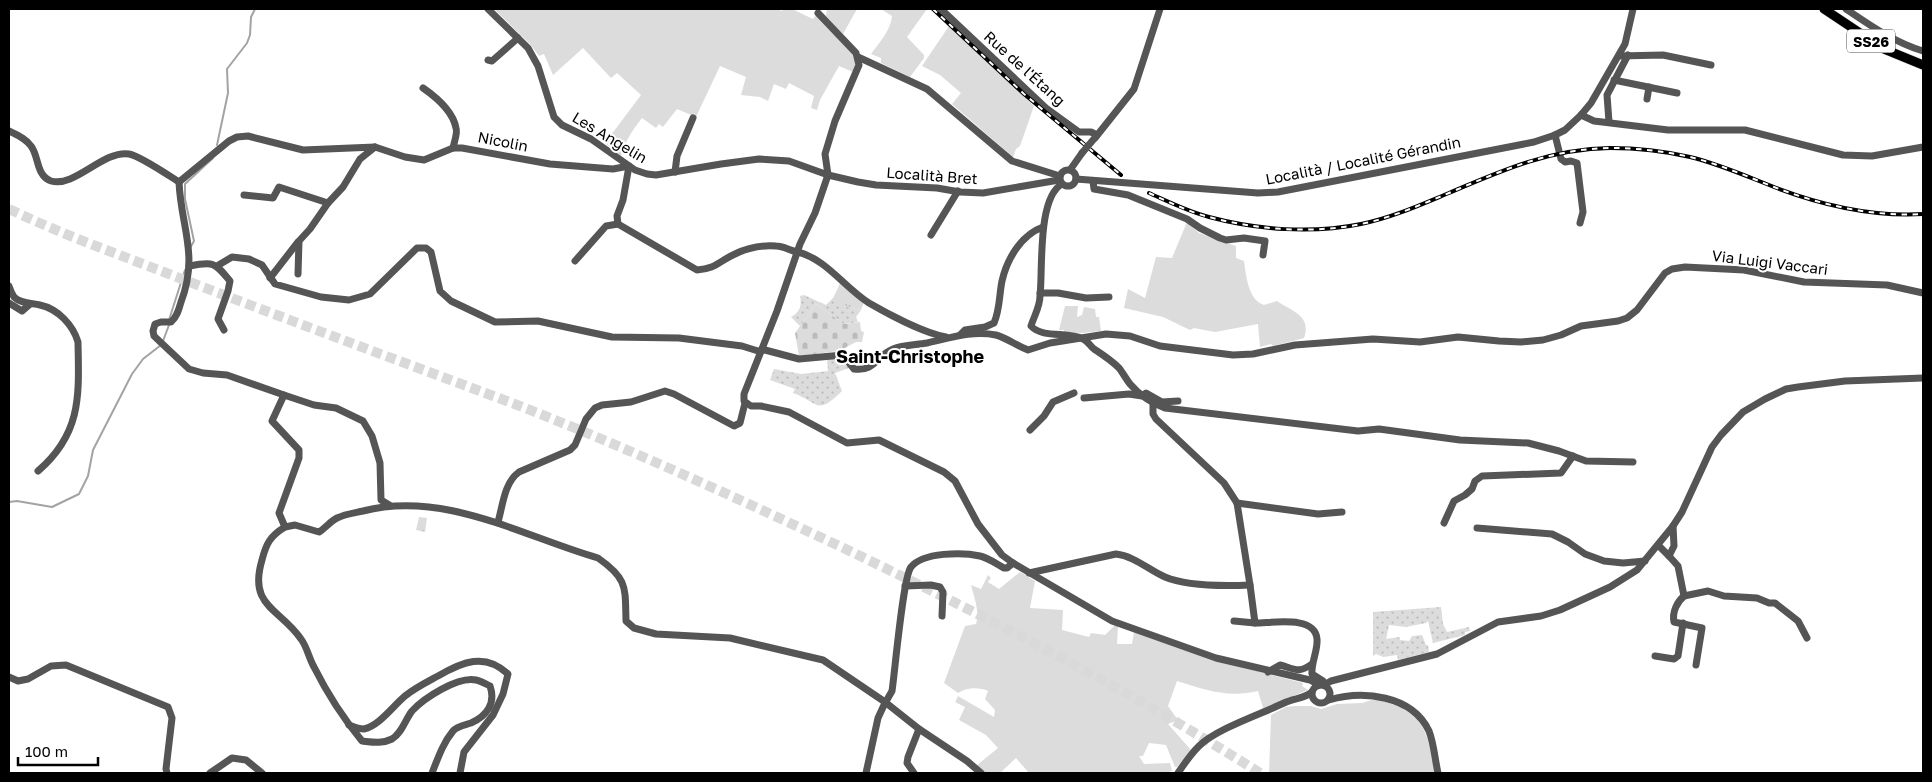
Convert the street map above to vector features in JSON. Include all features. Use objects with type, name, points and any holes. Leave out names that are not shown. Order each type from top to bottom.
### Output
[{"type":"main road","name":"SS26","points":[[1824,9],[1884,49],[1922,64]]},
{"type":"main road","points":[[1834,9],[1878,39],[1922,64]]},
{"type":"street","name":"Les Angelin","points":[[487,9],[528,48],[538,66],[554,117],[562,124],[591,139],[629,166],[646,174],[656,175],[721,164]]},
{"type":"street","name":"Rue de l'Étang","points":[[940,9],[1046,108],[1079,132],[1091,132],[1095,138]]},
{"type":"street","points":[[1160,9],[1134,89],[1082,152],[1070,170],[1065,170],[1053,192],[1043,227],[1039,306],[1032,324],[1033,328],[1038,331],[1083,338],[1120,370],[1142,396],[1165,408],[1358,431],[1380,428],[1460,440],[1528,443],[1586,460],[1633,462]]},
{"type":"street","name":"Località / Localité Gérandin","points":[[1076,180],[1258,193],[1278,192],[1534,142],[1565,130],[1581,115],[1619,56],[1628,36],[1633,9]]},
{"type":"street","points":[[1846,9],[1877,31],[1911,48],[1923,51]]},
{"type":"street","points":[[818,13],[858,57],[927,89],[1012,161],[1060,180],[1066,187],[1072,186],[1076,180],[1075,174],[1070,170]]},
{"type":"street","points":[[488,60],[492,61],[518,38]]},
{"type":"street","points":[[1609,122],[1607,95],[1628,55]]},
{"type":"street","points":[[1619,56],[1663,55],[1711,65]]},
{"type":"street","points":[[498,522],[508,485],[514,477],[519,472],[570,450],[575,445],[586,419],[595,408],[602,405],[631,402],[665,391],[734,426],[740,423],[745,403],[744,394],[778,311],[797,252],[831,176],[824,154],[859,65],[858,57]]},
{"type":"street","points":[[1614,80],[1677,93]]},
{"type":"street","points":[[1647,99],[1649,87]]},
{"type":"street","points":[[423,88],[436,97],[446,109],[457,129],[453,148]]},
{"type":"street","points":[[1581,115],[1594,121],[1668,130],[1745,130],[1843,155],[1872,156],[1923,147]]},
{"type":"street","points":[[675,172],[677,156],[693,118]]},
{"type":"street","points":[[9,131],[22,137],[30,145],[34,150],[42,173],[48,180],[53,182],[68,179],[103,161],[124,154],[135,156],[179,182]]},
{"type":"street","points":[[1555,135],[1561,159],[1565,162],[1572,161],[1577,163],[1582,212],[1580,223]]},
{"type":"street","points":[[179,182],[210,156],[237,137],[253,136],[303,150],[375,147]]},
{"type":"street","points":[[270,278],[328,203],[343,187],[360,158],[375,147]]},
{"type":"street","name":"Nicolin","points":[[375,147],[405,157],[424,160],[453,148],[462,148],[550,164],[613,169],[629,166]]},
{"type":"street","name":"Località Bret","points":[[721,164],[760,160],[789,161],[831,176],[876,185],[918,186],[983,193],[1060,180]]},
{"type":"street","points":[[618,224],[617,216],[623,200],[629,166]]},
{"type":"street","points":[[1093,181],[1094,189],[1128,195],[1187,219],[1220,238],[1226,240],[1244,238],[1265,241],[1264,255]]},
{"type":"street","points":[[179,182],[190,251],[190,266],[183,298],[174,320],[155,324],[153,334],[162,345],[189,369],[196,372],[227,375],[314,406],[336,408],[363,421],[372,436],[380,463],[381,500],[391,506]]},
{"type":"street","points":[[1044,182],[1049,185],[1053,192]]},
{"type":"street","points":[[244,195],[272,198],[279,188],[328,203]]},
{"type":"street","points":[[931,234],[958,191]]},
{"type":"street","points":[[575,261],[606,226],[618,224],[697,270],[710,269],[734,254],[753,248],[777,246],[801,252],[824,267],[869,303],[917,327],[946,337]]},
{"type":"street","points":[[960,335],[965,330],[985,327],[994,323],[999,309],[1005,269],[1025,237],[1043,227]]},
{"type":"street","points":[[298,274],[299,241]]},
{"type":"street","points":[[217,266],[232,256],[249,259],[262,265],[275,284],[321,297],[349,300],[370,294],[417,248],[426,248],[431,252],[440,290],[451,301],[495,322],[538,321],[612,337],[679,338],[742,346],[799,359],[843,355],[854,369],[861,370],[868,368],[893,349],[938,341],[946,337],[980,334],[998,336],[1022,348],[1031,350],[1050,343],[1083,338]]},
{"type":"street","points":[[190,266],[208,262],[217,266],[230,281],[218,319],[224,330]]},
{"type":"street","name":"Via Luigi Vaccari","points":[[1083,338],[1115,334],[1137,338],[1160,346],[1233,354],[1253,354],[1295,345],[1373,339],[1420,342],[1458,336],[1521,342],[1543,340],[1561,335],[1581,326],[1627,318],[1637,310],[1664,273],[1672,269],[1684,267],[1744,270],[1804,282],[1887,285],[1923,293]]},
{"type":"street","points":[[9,286],[15,298],[30,304],[49,308],[57,314],[70,325],[78,342],[76,413],[71,429],[46,464],[38,471]]},
{"type":"street","points":[[1040,293],[1058,293],[1086,298],[1110,297]]},
{"type":"street","points":[[9,302],[22,311],[30,304]]},
{"type":"street","points":[[1298,700],[1323,690],[1340,680],[1444,651],[1482,628],[1498,622],[1541,616],[1560,610],[1610,587],[1638,570],[1673,526],[1687,502],[1712,447],[1730,424],[1743,412],[1765,399],[1786,389],[1807,386],[1845,381],[1923,378]]},
{"type":"street","points":[[1030,430],[1044,416],[1054,402],[1074,393]]},
{"type":"street","points":[[1084,398],[1129,394],[1142,396],[1146,394],[1162,402],[1178,402]]},
{"type":"street","points":[[284,396],[272,420],[299,450],[299,458],[278,514],[284,527]]},
{"type":"street","points":[[745,403],[751,406],[761,406],[789,412],[847,443],[878,440],[944,472],[955,481],[978,524],[1002,555],[1012,564],[1112,621],[1208,655],[1304,680],[1340,697],[1369,695],[1386,698],[1411,710],[1424,722],[1429,733],[1438,773]]},
{"type":"street","points":[[1153,403],[1153,414],[1156,419],[1224,484],[1237,503],[1255,623]]},
{"type":"street","points":[[1444,523],[1454,501],[1472,489],[1475,481],[1482,476],[1561,473],[1573,456]]},
{"type":"street","points":[[1237,503],[1318,514],[1342,512]]},
{"type":"street","points":[[432,773],[441,749],[455,728],[473,722],[488,712],[493,696],[490,686],[475,680],[458,681],[428,697],[411,712],[403,727],[394,738],[383,742],[362,741],[349,725],[313,666],[302,640],[265,602],[261,594],[258,585],[258,572],[262,557],[273,534],[284,527],[295,525],[319,532],[336,518],[371,508],[391,506],[426,507],[458,512],[498,522],[598,558],[612,568],[625,585],[626,621],[634,628],[656,634],[730,638],[823,660],[886,702],[919,729],[967,761],[981,773]]},
{"type":"street","points":[[1670,556],[1674,546],[1673,526]]},
{"type":"street","points":[[1476,528],[1552,534],[1586,554],[1604,561],[1623,564],[1645,561]]},
{"type":"street","points":[[1658,545],[1678,566],[1684,596]]},
{"type":"street","points":[[1030,573],[1116,554],[1127,556],[1164,577],[1181,582],[1250,585]]},
{"type":"street","points":[[866,773],[878,718],[892,691],[905,586],[908,573],[913,565],[935,555],[981,556],[1004,568],[1012,564]]},
{"type":"street","points":[[905,586],[931,585],[940,587],[943,592],[942,616]]},
{"type":"street","points":[[1696,665],[1702,628],[1674,622],[1673,616],[1679,600],[1684,596],[1708,591],[1724,596],[1758,598],[1769,603],[1775,603],[1798,621],[1807,638]]},
{"type":"street","points":[[1178,773],[1190,756],[1207,739],[1226,728],[1288,701],[1298,700],[1323,704],[1323,690],[1312,674],[1317,640],[1314,629],[1304,623],[1234,621]]},
{"type":"street","points":[[1655,656],[1674,659],[1678,656],[1683,624]]},
{"type":"street","points":[[349,725],[356,728],[364,728],[376,724],[406,695],[454,666],[466,662],[483,662],[500,666],[508,674],[503,694],[493,715],[464,752],[460,773]]},
{"type":"street","points":[[1268,672],[1280,665],[1298,670],[1305,669],[1312,664]]},
{"type":"street","points":[[9,676],[18,681],[28,679],[51,666],[66,666],[168,707],[172,718],[167,773]]},
{"type":"street","points":[[1316,702],[1312,697],[1323,690]]},
{"type":"street","points":[[914,773],[907,763],[919,729]]},
{"type":"street","points":[[210,773],[232,758],[246,760],[262,773]]},
{"type":"green space","points":[[494,9],[777,9],[782,11],[784,9],[792,9],[813,19],[816,15],[852,54],[855,58],[855,65],[853,72],[839,66],[820,100],[817,110],[811,108],[814,96],[789,83],[786,89],[774,84],[768,101],[760,97],[741,95],[746,77],[720,66],[696,117],[677,109],[663,127],[659,124],[656,128],[642,118],[629,136],[621,156],[605,143],[641,95],[617,73],[611,78],[583,48],[553,75],[544,54],[539,56],[530,44]]},
{"type":"green space","points":[[827,9],[857,9],[843,34],[826,16]]},
{"type":"green space","points":[[881,9],[927,9],[907,37],[924,55],[924,58],[910,77],[881,63],[881,58],[871,54],[884,36],[891,21],[892,16]]},
{"type":"green space","points":[[949,26],[1034,106],[1020,146],[1016,149],[1013,157],[952,104],[961,93],[940,75],[922,66]]},
{"type":"green space","points":[[1187,222],[1199,233],[1236,246],[1236,258],[1244,261],[1249,286],[1254,298],[1264,305],[1277,301],[1299,315],[1305,324],[1304,338],[1273,346],[1271,344],[1260,347],[1258,324],[1215,332],[1194,328],[1190,330],[1163,317],[1124,308],[1128,289],[1145,298],[1156,257],[1172,258]]},
{"type":"green space","points":[[840,283],[864,302],[861,310],[843,306],[833,299]]},
{"type":"green space","points":[[804,295],[826,305],[834,297],[843,306],[861,310],[856,317],[858,322],[844,324],[816,304],[800,326],[791,317],[798,311],[801,303],[800,296]]},
{"type":"green space","points":[[816,304],[844,324],[860,322],[861,331],[864,332],[862,342],[856,342],[839,351],[799,356],[795,333]]},
{"type":"green space","points":[[1065,306],[1078,306],[1077,317],[1082,315],[1084,307],[1095,309],[1096,317],[1099,317],[1101,331],[1082,333],[1059,330]]},
{"type":"green space","points":[[842,358],[849,368],[835,373],[842,391],[827,404],[818,405],[793,393],[795,389],[770,380],[774,369],[801,374],[828,371],[827,359]]},
{"type":"green space","points":[[419,517],[427,518],[425,532],[416,530]]},
{"type":"green space","points":[[1020,572],[1035,581],[1030,608],[1063,610],[1062,630],[1089,637],[1091,633],[1105,635],[1115,625],[1118,626],[1117,644],[1132,644],[1134,632],[1225,663],[1303,683],[1302,686],[1308,690],[1263,708],[1258,691],[1236,694],[1217,692],[1177,681],[1168,706],[1178,720],[1168,724],[1191,750],[1177,767],[1175,767],[1166,745],[1149,743],[1143,756],[1139,756],[1144,764],[1170,763],[1172,771],[1166,773],[1029,773],[1016,758],[1000,773],[983,773],[976,766],[998,748],[986,735],[959,720],[965,707],[955,702],[958,696],[994,717],[995,710],[985,699],[988,691],[973,688],[958,693],[944,683],[965,626],[976,624],[977,610],[971,585],[981,589],[988,575],[991,578],[988,582],[999,589]]},
{"type":"green space","points":[[1441,607],[1443,624],[1447,632],[1469,627],[1470,631],[1465,632],[1465,635],[1433,643],[1428,621],[1406,627],[1389,625],[1386,639],[1400,637],[1400,640],[1409,641],[1412,636],[1422,635],[1426,645],[1428,645],[1429,652],[1398,660],[1397,655],[1383,657],[1376,654],[1373,656],[1373,612]]},
{"type":"green space","points":[[1375,699],[1404,709],[1420,723],[1429,744],[1435,773],[1269,773],[1271,715],[1286,707],[1311,706],[1321,709],[1337,704],[1362,703]]},
{"type":"waterway","points":[[217,145],[228,93],[227,69],[247,43],[250,35],[251,17],[255,9]]},
{"type":"waterway","points":[[190,248],[194,241],[185,199],[185,184],[213,158]]},
{"type":"waterway","points":[[169,320],[185,270]]},
{"type":"waterway","points":[[163,341],[169,325]]},
{"type":"waterway","points":[[9,502],[17,501],[52,507],[79,494],[88,476],[93,450],[132,374],[143,359],[161,345]]},
{"type":"tunnel","points":[[9,209],[108,251],[553,419],[715,488],[835,544],[1051,652],[1209,741],[1260,773]]},
{"type":"railway","points":[[933,9],[1024,94],[1121,175]]},
{"type":"railway","points":[[1149,193],[1209,217],[1247,225],[1266,228],[1323,229],[1361,224],[1383,218],[1527,162],[1567,152],[1620,148],[1640,149],[1701,160],[1774,187],[1828,204],[1866,212],[1923,214]]},
{"type":"district","name":"Saint-Christophe","points":[[910,356]]}]
